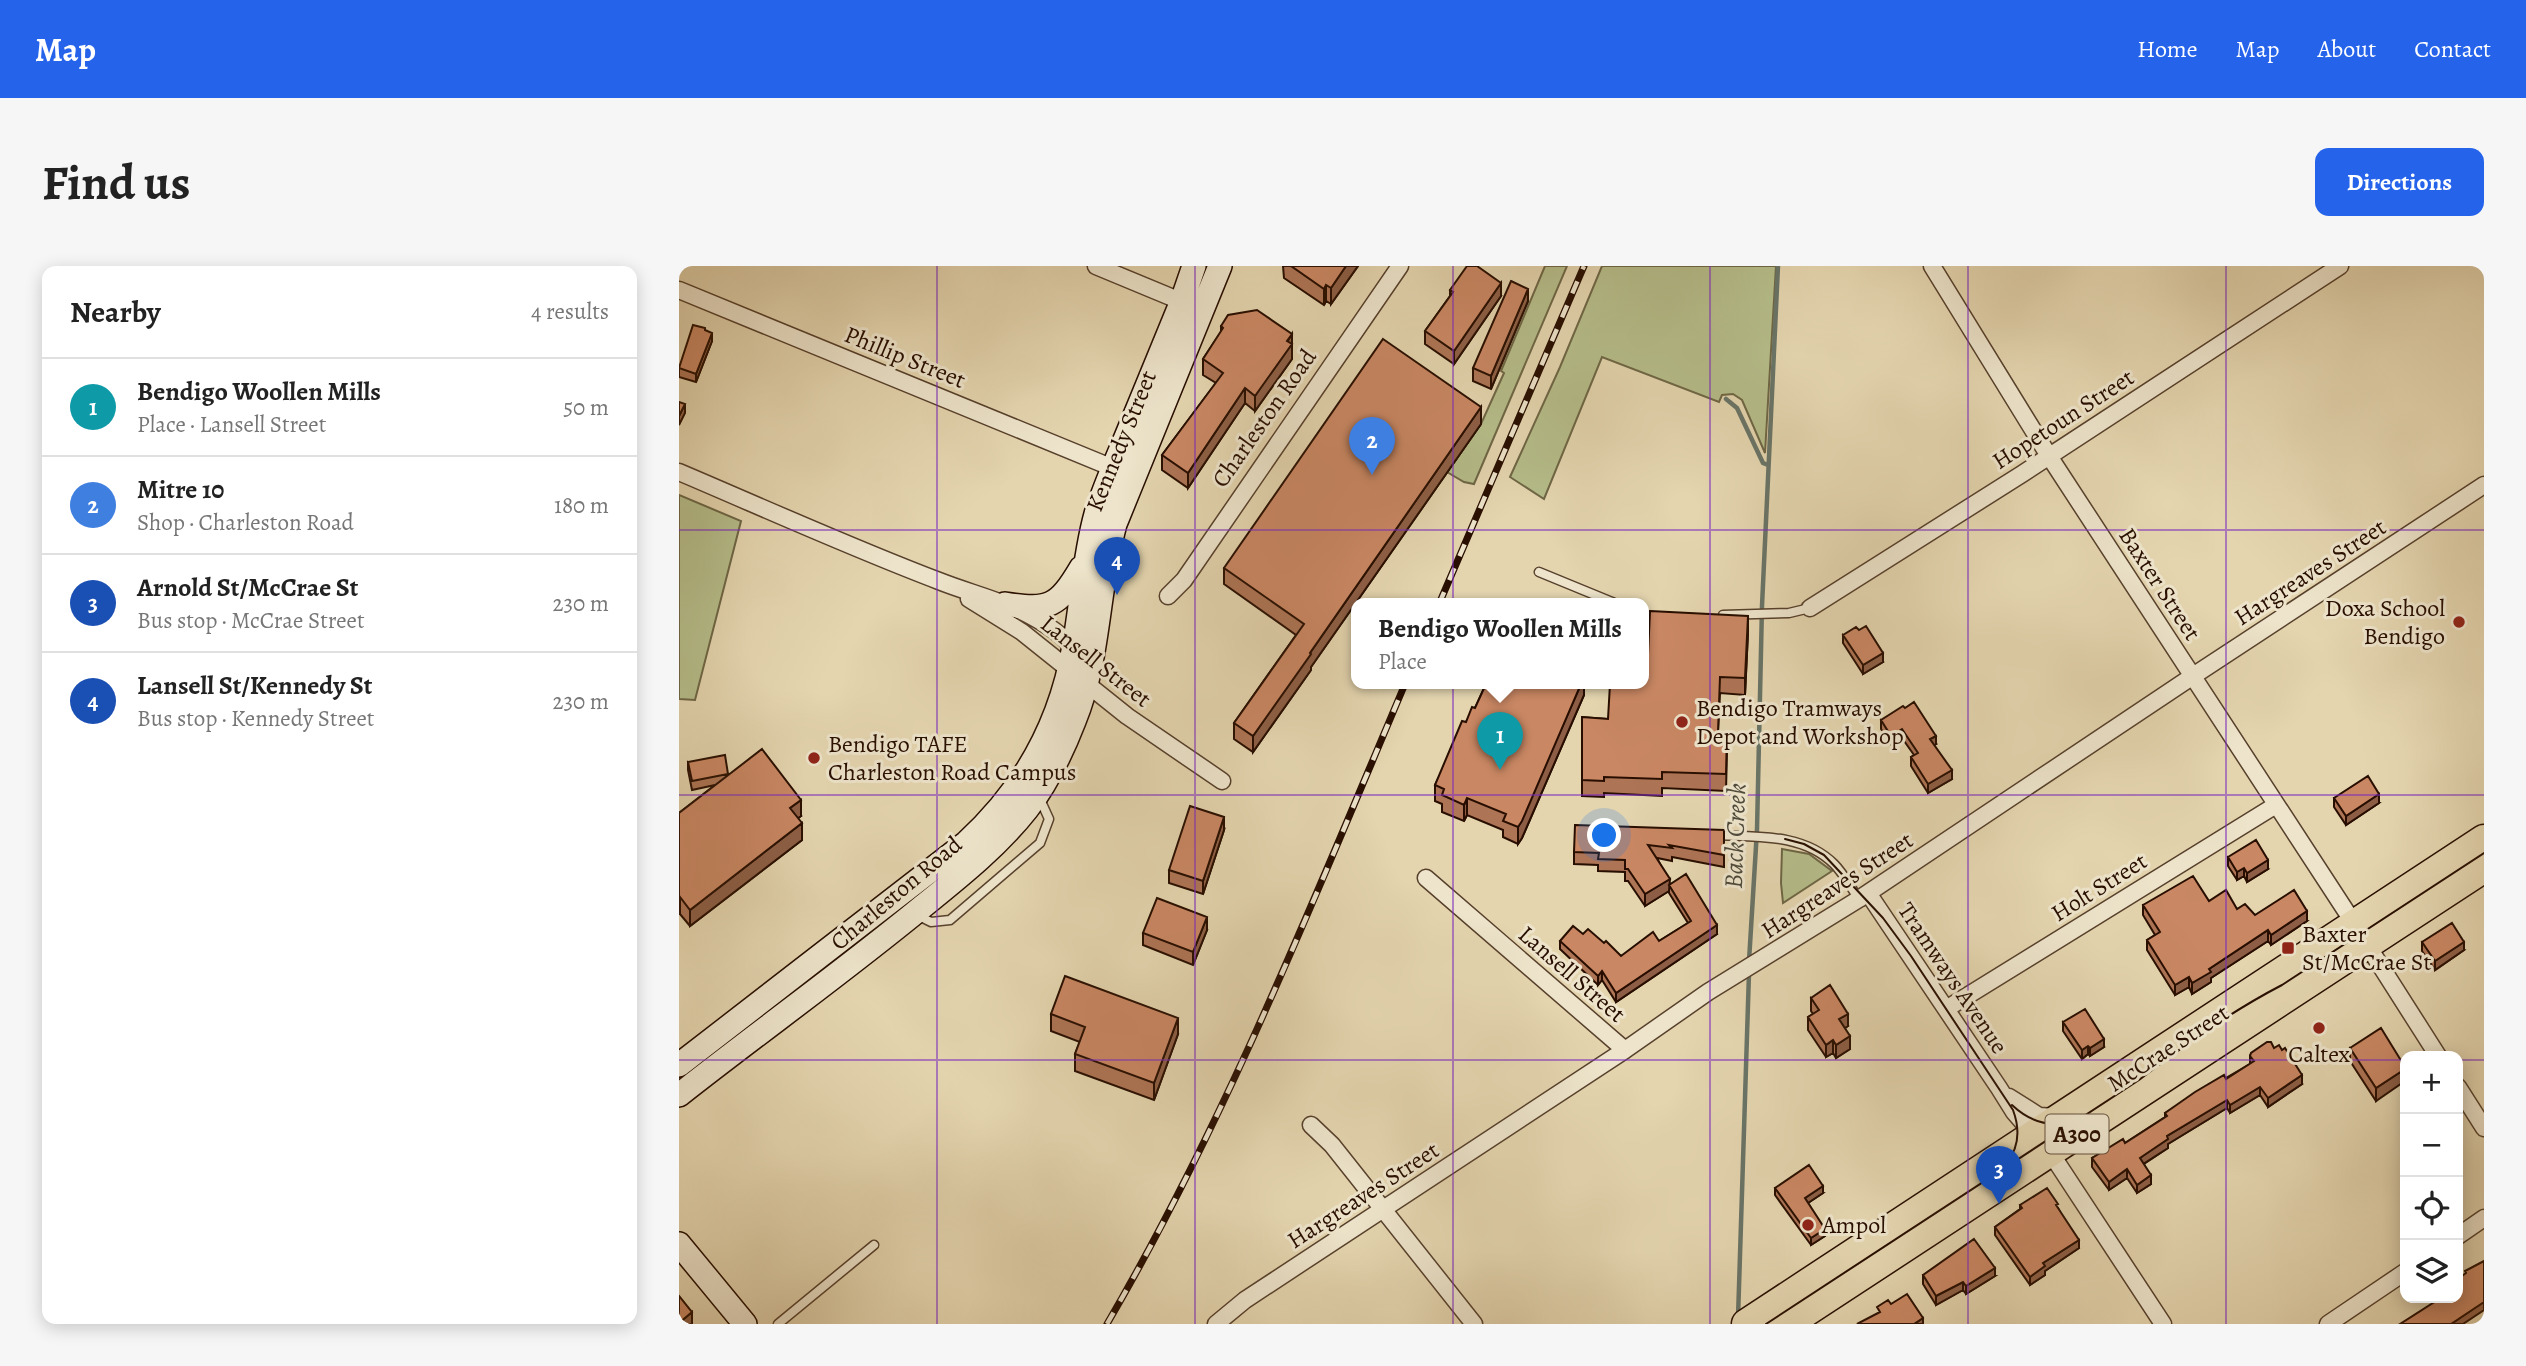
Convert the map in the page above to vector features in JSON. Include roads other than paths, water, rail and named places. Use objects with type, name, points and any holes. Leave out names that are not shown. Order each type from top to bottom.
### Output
[{"type":"highway","name":"McCrae Street","points":[[1751,1321],[2042,1143],[2361,934],[2484,840]]},
{"type":"highway","name":"McCrae Street","points":[[1786,1324],[2042,1143],[2070,1113],[2361,934],[2484,867]]},
{"type":"street","points":[[1096,266],[1192,306]]},
{"type":"street","name":"Kennedy Street","points":[[1080,668],[1115,524],[1192,306],[1194,266]]},
{"type":"street","name":"Kennedy Street","points":[[1080,668],[1086,559],[1098,510],[1113,468],[1192,306],[1220,266]]},
{"type":"street","name":"Charleston Road","points":[[1168,596],[1184,580],[1400,266]]},
{"type":"street","name":"Baxter Street","points":[[1932,266],[2049,456],[2435,1051]]},
{"type":"street","name":"Hopetoun Street","points":[[1810,608],[2340,266]]},
{"type":"street","name":"Phillip Street","points":[[679,290],[1113,468]]},
{"type":"street","name":"Lansell Street","points":[[679,472],[940,582],[1005,604],[1041,622],[1080,668],[1127,716],[1222,781]]},
{"type":"street","name":"Hargreaves Street","points":[[1216,1324],[1245,1300],[1625,1050],[1708,992],[1864,896],[2484,485]]},
{"type":"street","points":[[1005,604],[1033,608],[1052,604],[1067,589],[1086,559]]},
{"type":"street","name":"Lansell Street","points":[[940,582],[1080,668]]},
{"type":"street","name":"Charleston Road","points":[[679,1096],[771,1023],[848,968],[982,857],[1011,828],[1038,794],[1064,745],[1080,668]]},
{"type":"street","name":"Charleston Road","points":[[679,1065],[981,830],[1018,786],[1047,736],[1060,704],[1080,668]]},
{"type":"street","name":"Holt Street","points":[[1946,1009],[2276,806]]},
{"type":"street","name":"Lansell Street","points":[[1426,878],[1625,1050]]},
{"type":"street","name":"Tramways Avenue","points":[[1864,896],[1946,1009],[2014,1112],[2042,1143],[2163,1324]]},
{"type":"street","points":[[698,1050],[713,1068]]},
{"type":"street","name":"Tramways Avenue","points":[[1999,1088],[2020,1105],[2039,1115],[2053,1117],[2070,1113]]},
{"type":"street","points":[[2463,1095],[2484,1128]]},
{"type":"street","points":[[1311,1125],[1332,1145],[1474,1324]]},
{"type":"street","points":[[2463,1233],[2484,1219]]},
{"type":"street","points":[[679,1244],[745,1324]]},
{"type":"street","points":[[2328,1324],[2400,1275]]},
{"type":"lane","points":[[1539,572],[1602,598]]},
{"type":"lane","points":[[1711,615],[1799,612],[1810,608]]},
{"type":"lane","points":[[901,894],[921,918],[931,922],[950,919],[1036,847],[1047,830],[1049,819],[1038,794]]},
{"type":"lane","points":[[1708,834],[1794,841],[1823,855],[1864,896]]},
{"type":"lane","points":[[778,1324],[874,1245]]},
{"type":"waterway","name":"Back Creek","points":[[1749,961],[1757,830],[1762,606],[1778,266]]},
{"type":"waterway","points":[[1726,399],[1737,408],[1763,463],[1768,465]]},
{"type":"waterway","name":"Back Creek","points":[[1738,1318],[1749,973]]},
{"type":"tram line","points":[[1785,839],[1804,844],[1824,855],[1883,918],[1911,956],[2013,1110],[2017,1138],[2014,1151],[2006,1164]]},
{"type":"tram line","points":[[1766,1324],[2139,1080],[2226,1017],[2282,985],[2484,853]]},
{"type":"tram line","points":[[2012,1105],[2040,1122],[2056,1124],[2073,1121]]},
{"type":"railway","points":[[1442,598],[1584,266]]},
{"type":"railway","points":[[1107,1324],[1150,1247],[1229,1089],[1302,928],[1403,689]]},
{"type":"place","name":"Mitre 10","points":[[1372,475]]},
{"type":"place","name":"Lansell St/Kennedy St","points":[[1117,595]]},
{"type":"place","name":"Doxa School Bendigo","points":[[2459,622]]},
{"type":"place","name":"Bendigo Tramways Depot and Workshop","points":[[1682,722]]},
{"type":"place","name":"Bendigo TAFE Charleston Road Campus","points":[[814,758]]},
{"type":"place","name":"Bendigo Woollen Mills","points":[[1500,770]]},
{"type":"place","name":"Baxter St/McCrae St","points":[[2288,948]]},
{"type":"place","name":"Caltex","points":[[2319,1028]]},
{"type":"place","name":"Arnold St/McCrae St","points":[[1999,1204]]},
{"type":"place","name":"Ampol","points":[[1808,1225]]}]
